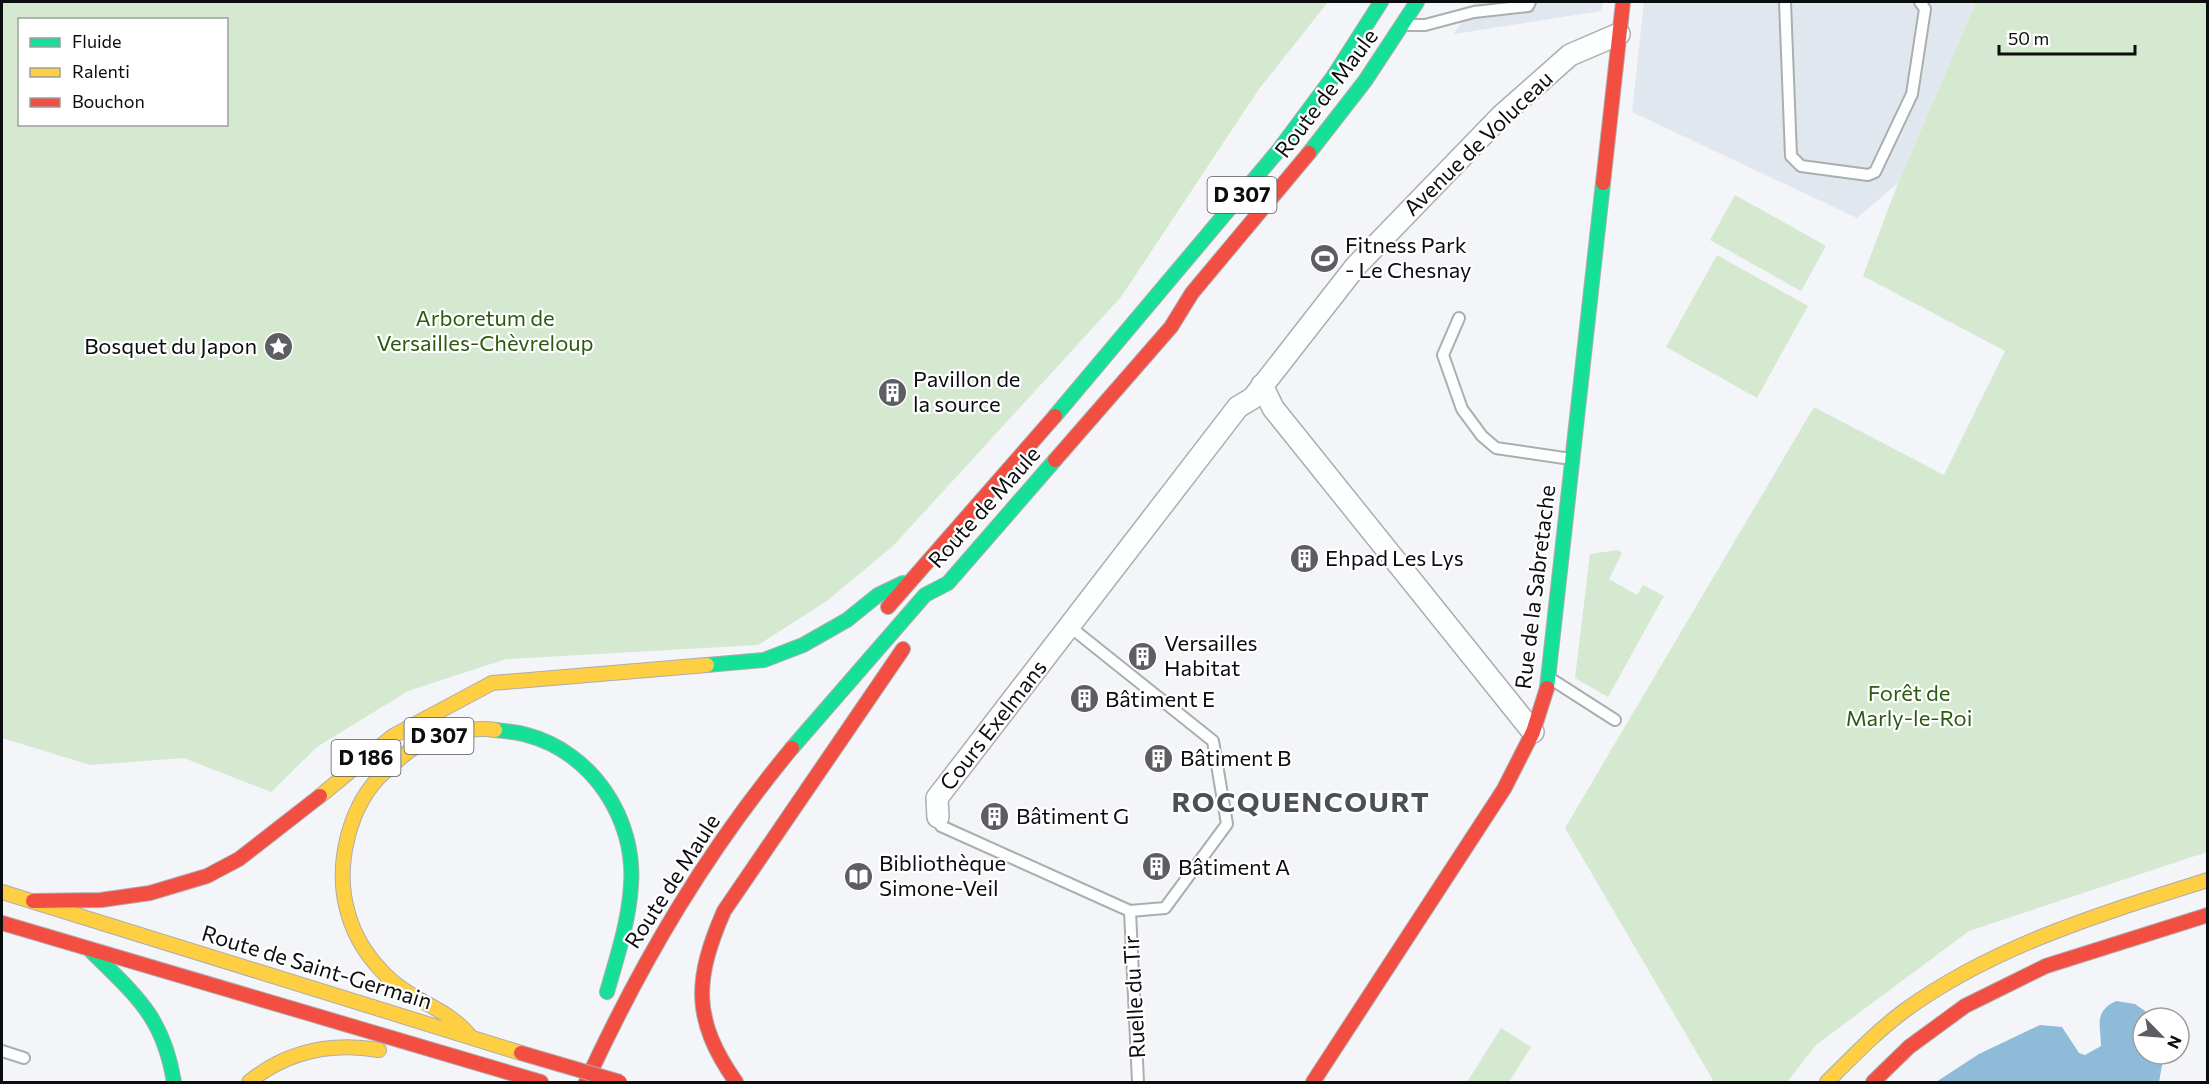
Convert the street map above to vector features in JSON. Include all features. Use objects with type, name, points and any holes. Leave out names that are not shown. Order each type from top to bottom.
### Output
[{"type":"main road","name":"Route de Maule","points":[[876,621],[1088,379],[1278,152],[1333,77],[1381,2]]},
{"type":"main road","name":"Route de Maule","points":[[586,1083],[616,1015],[652,948],[690,886],[738,816],[782,760],[925,595],[948,583],[1171,327],[1192,293],[1305,158],[1365,81],[1417,2]]},
{"type":"main road","name":"Rue de la Sabretache","points":[[1313,1083],[1504,789],[1533,732],[1548,677],[1623,2]]},
{"type":"main road","points":[[1422,30],[1436,9]]},
{"type":"main road","points":[[1171,327],[1198,305],[1221,280]]},
{"type":"main road","name":"D 186","points":[[33,901],[101,900],[150,893],[207,876],[239,859],[284,826],[393,736],[492,683],[764,660],[803,645],[847,620],[878,595],[912,579]]},
{"type":"main road","points":[[930,609],[948,583]]},
{"type":"main road","points":[[736,1083],[721,1065],[709,1040],[701,1008],[703,972],[713,933],[724,911],[911,637]]},
{"type":"main road","name":"Route de Maule","points":[[470,1036],[457,1020],[408,994],[382,972],[363,948],[351,923],[344,898],[343,867],[346,839],[357,809],[371,787],[391,764],[417,744],[449,732],[478,728],[509,729],[537,738],[568,754],[592,774],[610,796],[622,822],[630,849],[632,884],[624,926],[605,997],[640,931]]},
{"type":"main road","points":[[1827,1083],[1903,1012],[1974,966],[2061,927],[2208,880]]},
{"type":"main road","name":"Route de Saint-Germain","points":[[2,892],[620,1083]]},
{"type":"main road","points":[[1873,1083],[1910,1047],[1965,1006],[2046,966],[2208,915]]},
{"type":"main road","name":"Route de Saint-Germain","points":[[2,924],[541,1083]]},
{"type":"main road","points":[[90,950],[147,1008],[161,1031],[171,1058],[174,1083]]},
{"type":"main road","points":[[249,1083],[279,1062],[304,1052],[338,1045],[387,1051],[437,1066],[457,1058]]},
{"type":"main road","points":[[566,1083],[579,1052]]},
{"type":"street","name":"Avenue de Voluceau","points":[[1262,385],[1356,266],[1502,116],[1570,54],[1618,34]]},
{"type":"street","name":"Cours Exelmans","points":[[938,817],[937,798],[1238,407],[1253,398],[1262,385]]},
{"type":"street","points":[[1262,385],[1273,408],[1533,732]]},
{"type":"lane","points":[[1785,2],[1791,156],[1801,166],[1868,175],[1875,172],[1912,94],[1925,9],[1920,2]]},
{"type":"lane","points":[[1401,25],[1422,30],[1474,12],[1529,4]]},
{"type":"lane","points":[[1459,318],[1443,356],[1462,409],[1482,436],[1496,448],[1571,459]]},
{"type":"lane","name":"Cours Exelmans","points":[[938,817],[941,826],[1130,911],[1165,908],[1227,824],[1213,741],[1069,626]]},
{"type":"lane","points":[[1548,677],[1615,720]]},
{"type":"lane","name":"Ruelle du Tir","points":[[1130,911],[1138,1083]]},
{"type":"lane","points":[[2,1052],[24,1058]]},
{"type":"shaded area","points":[[1474,2],[1603,2],[1601,11],[1454,34]]},
{"type":"shaded area","points":[[1644,2],[1976,2],[1898,183],[1857,218],[1632,112]]},
{"type":"green space","name":"Arboretum de Versailles-Chèvreloup","points":[[2,2],[1328,2],[1259,89],[1121,297],[893,546],[828,600],[758,645],[506,659],[408,691],[317,747],[271,792],[184,758],[90,765],[2,738]]},
{"type":"green space","name":"Forêt de Marly-le-Roi","points":[[1976,2],[2207,2],[2207,852],[1969,931],[1816,1045],[1787,1082],[1714,1082],[1565,828],[1814,407],[1944,475],[2005,351],[1863,276],[1898,183]]},
{"type":"green space","points":[[1735,195],[1826,246],[1801,291],[1710,240]]},
{"type":"green space","points":[[1717,255],[1808,306],[1757,398],[1666,347]]},
{"type":"green space","points":[[1618,550],[1622,553],[1609,579],[1637,595],[1643,585],[1664,596],[1608,697],[1575,678],[1590,554]]},
{"type":"green space","points":[[1501,1028],[1531,1047],[1509,1082],[1467,1082]]},
{"type":"water","points":[[2116,1001],[2138,1006],[2131,1006],[2131,1066],[2162,1066],[2159,1082],[1936,1082],[1979,1054],[2040,1025],[2062,1027],[2079,1053],[2085,1055],[2101,1046],[2100,1020],[2109,1005]]},
{"type":"traffic: fast","points":[[1055,416],[1278,151],[1333,77],[1381,2]]},
{"type":"traffic: fast","points":[[1309,153],[1365,81],[1417,2]]},
{"type":"traffic: fast","points":[[1547,688],[1603,183]]},
{"type":"traffic: fast","points":[[792,748],[925,595],[948,583],[1055,460]]},
{"type":"traffic: fast","points":[[707,665],[764,660],[803,645],[847,620],[878,595],[903,583]]},
{"type":"traffic: fast","points":[[495,730],[527,735],[571,756],[590,773],[605,792],[617,813],[626,836],[631,860],[631,885],[625,925],[607,992]]},
{"type":"traffic: fast","points":[[91,951],[134,995],[155,1023],[163,1040],[174,1082]]},
{"type":"traffic: slow","points":[[320,796],[393,736],[492,683],[707,665]]},
{"type":"traffic: slow","points":[[470,1036],[453,1020],[392,981],[365,950],[348,913],[344,895],[344,856],[354,817],[363,799],[374,783],[402,756],[420,744],[441,736],[475,729],[495,730]]},
{"type":"traffic: slow","points":[[1827,1082],[1874,1036],[1904,1011],[1975,967],[2051,933],[2208,880]]},
{"type":"traffic: slow","points":[[2,892],[521,1053]]},
{"type":"traffic: slow","points":[[249,1082],[279,1063],[310,1051],[344,1047],[379,1050]]},
{"type":"traffic: jam","points":[[1603,183],[1623,2]]},
{"type":"traffic: jam","points":[[1055,460],[1171,327],[1192,293],[1309,153]]},
{"type":"traffic: jam","points":[[888,607],[1055,416]]},
{"type":"traffic: jam","points":[[736,1082],[711,1038],[702,999],[703,979],[714,936],[724,911],[903,649]]},
{"type":"traffic: jam","points":[[1313,1082],[1504,789],[1533,732],[1547,688]]},
{"type":"traffic: jam","points":[[586,1082],[630,993],[678,908],[732,827],[792,748]]},
{"type":"traffic: jam","points":[[33,901],[101,900],[150,893],[207,876],[239,859],[320,796]]},
{"type":"traffic: jam","points":[[1873,1082],[1909,1047],[1965,1006],[2046,966],[2208,915]]},
{"type":"traffic: jam","points":[[2,923],[541,1082]]},
{"type":"traffic: jam","points":[[521,1053],[620,1082]]},
{"type":"place","name":"Fitness Park - Le Chesnay","points":[[1324,258]]},
{"type":"place","name":"Bosquet du Japon","points":[[278,346]]},
{"type":"place","name":"Pavillon de la source","points":[[892,392]]},
{"type":"place","name":"Ehpad Les Lys","points":[[1304,558]]},
{"type":"place","name":"Versailles Habitat","points":[[1143,656]]},
{"type":"place","name":"Bâtiment E","points":[[1084,699]]},
{"type":"place","name":"Bâtiment B","points":[[1159,758]]},
{"type":"place","name":"Bâtiment G","points":[[995,816]]},
{"type":"place","name":"Bâtiment A","points":[[1157,867]]},
{"type":"place","name":"Bibliothèque Simone-Veil","points":[[858,876]]},
{"type":"district","name":"ROCQUENCOURT","points":[[1301,802]]}]
